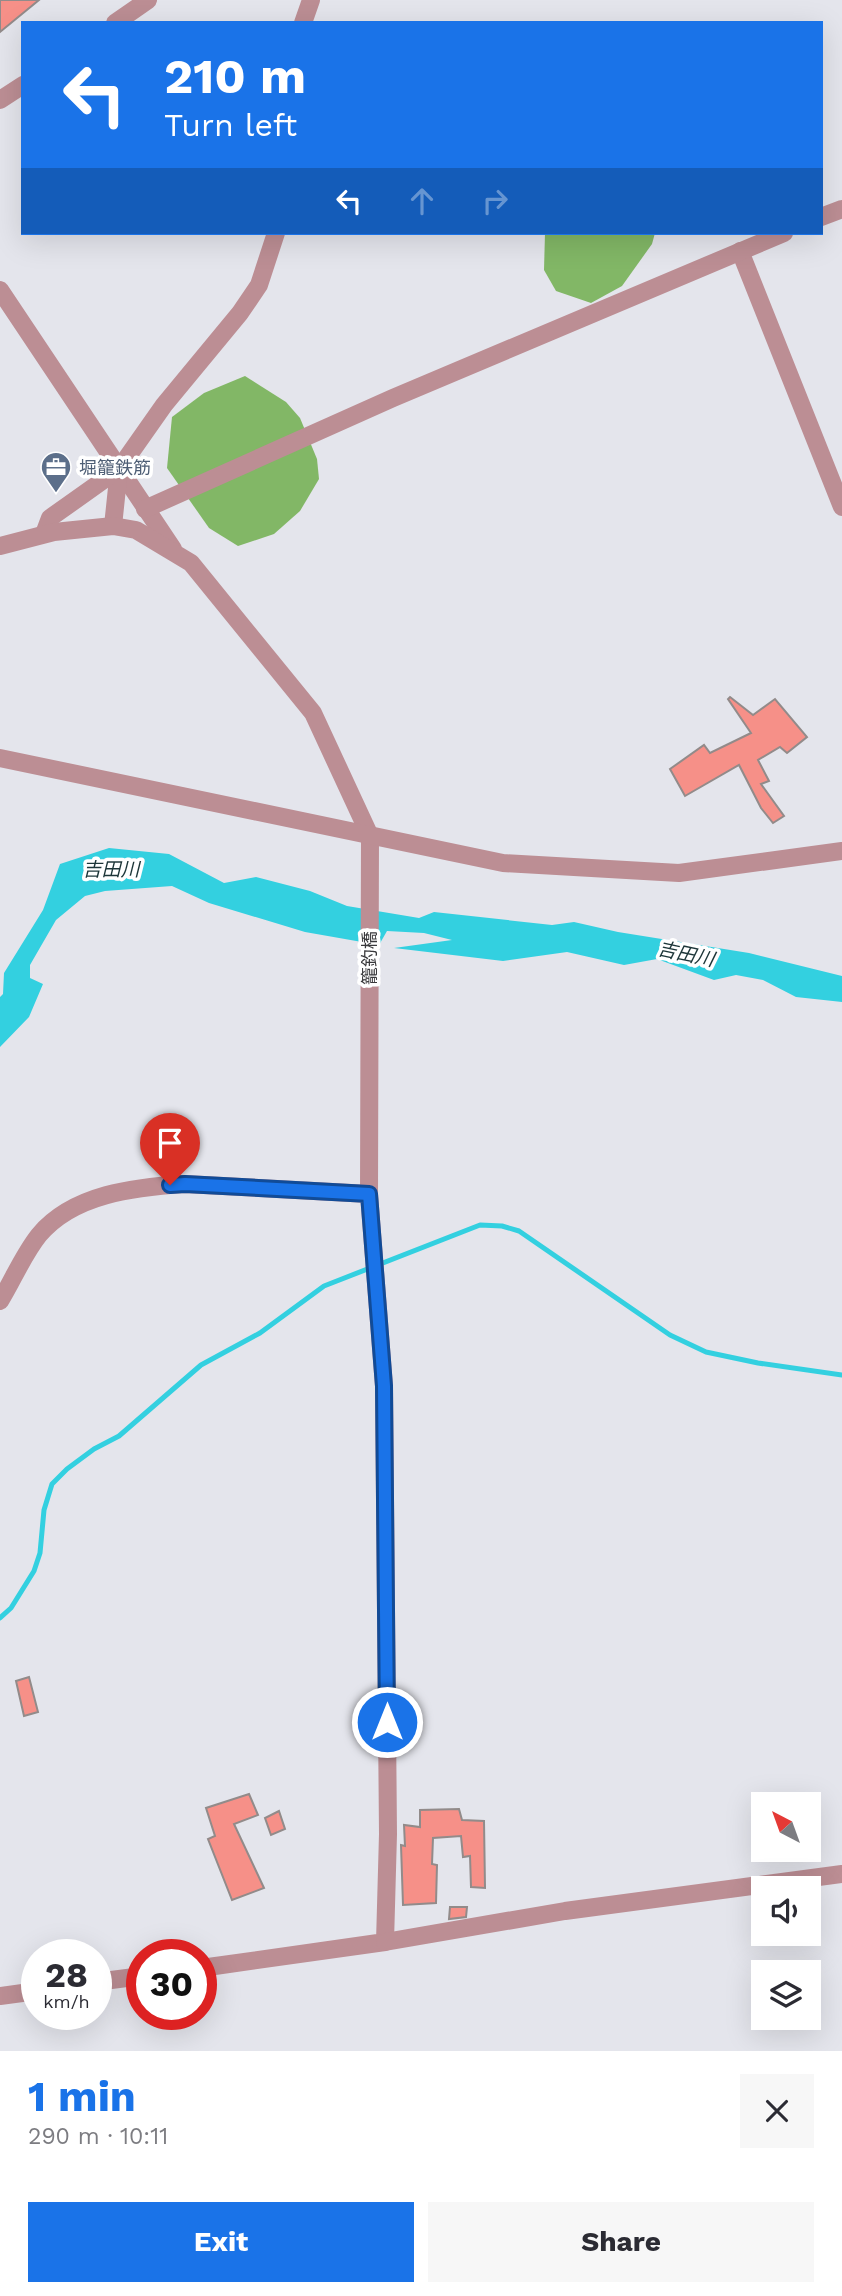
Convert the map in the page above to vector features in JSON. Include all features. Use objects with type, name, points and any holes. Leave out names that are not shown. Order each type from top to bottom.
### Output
[{"type":"street","points":[[118,21],[148,0]]},
{"type":"street","points":[[304,21],[311,0]]},
{"type":"street","points":[[0,100],[21,86]]},
{"type":"street","points":[[823,216],[842,209]]},
{"type":"street","points":[[44,534],[50,518],[119,469],[164,405],[240,313],[259,285],[275,235]]},
{"type":"street","points":[[145,509],[393,398],[779,235]]},
{"type":"street","points":[[740,251],[842,507]]},
{"type":"street","points":[[0,290],[177,554]]},
{"type":"street","points":[[113,526],[119,469]]},
{"type":"street","points":[[0,546],[44,534],[113,526],[136,530],[191,563],[313,713],[370,836]]},
{"type":"street","points":[[0,758],[503,863],[679,873],[842,852]]},
{"type":"street","name":"籠釣橋","points":[[370,836],[369,1194],[384,1386],[388,1820],[385,1942]]},
{"type":"street","points":[[0,1301],[33,1243],[48,1225],[77,1207],[103,1197],[156,1186],[185,1184],[369,1194]]},
{"type":"street","points":[[217,1966],[385,1942],[565,1911],[842,1874]]},
{"type":"street","points":[[0,1996],[21,1993]]},
{"type":"green space","points":[[545,235],[654,235],[652,244],[622,286],[591,303],[556,291],[544,270]]},
{"type":"green space","points":[[245,376],[286,402],[300,418],[317,459],[319,479],[300,511],[274,534],[238,546],[209,528],[167,468],[172,417],[204,393]]},
{"type":"water","name":"吉田川","points":[[109,848],[169,854],[224,883],[256,877],[310,891],[347,906],[419,918],[434,912],[552,925],[574,922],[618,932],[749,953],[842,976],[842,1002],[796,997],[763,980],[736,975],[714,980],[657,959],[624,965],[567,952],[503,961],[394,948],[452,940],[424,933],[387,931],[379,945],[305,932],[209,903],[172,886],[105,891],[85,896],[56,920],[30,965],[30,978],[43,984],[29,1017],[0,1047],[0,997],[3,994],[4,973],[43,910],[60,864]]},
{"type":"building","points":[[0,0],[39,0],[0,32]]},
{"type":"building","points":[[730,697],[753,715],[775,699],[807,737],[787,753],[780,747],[758,760],[769,781],[761,784],[784,816],[773,823],[761,808],[739,765],[685,796],[670,769],[704,745],[710,753],[751,733],[728,699]]},
{"type":"building","points":[[29,1677],[38,1712],[24,1716],[16,1681]]},
{"type":"building","points":[[249,1794],[258,1815],[234,1824],[264,1888],[232,1900],[208,1839],[215,1836],[206,1808]]},
{"type":"building","points":[[459,1809],[462,1820],[484,1821],[485,1888],[471,1887],[470,1856],[463,1857],[461,1836],[433,1838],[432,1864],[437,1865],[436,1903],[403,1905],[401,1845],[405,1846],[404,1825],[420,1827],[420,1810]]},
{"type":"building","points":[[279,1811],[285,1829],[271,1835],[265,1818]]},
{"type":"building","points":[[450,1907],[467,1907],[466,1917],[449,1919]]},
{"type":"waterway","points":[[0,1618],[11,1608],[34,1571],[40,1553],[44,1510],[52,1484],[67,1469],[94,1449],[119,1436],[201,1365],[260,1333],[324,1286],[480,1225],[502,1226],[519,1231],[670,1335],[706,1352],[758,1363],[842,1375]]},
{"type":"place","name":"堀籠鉄筋","points":[[56,494]]},
{"type":"route","points":[[170,1185],[369,1194],[384,1386],[387,1722]]}]
